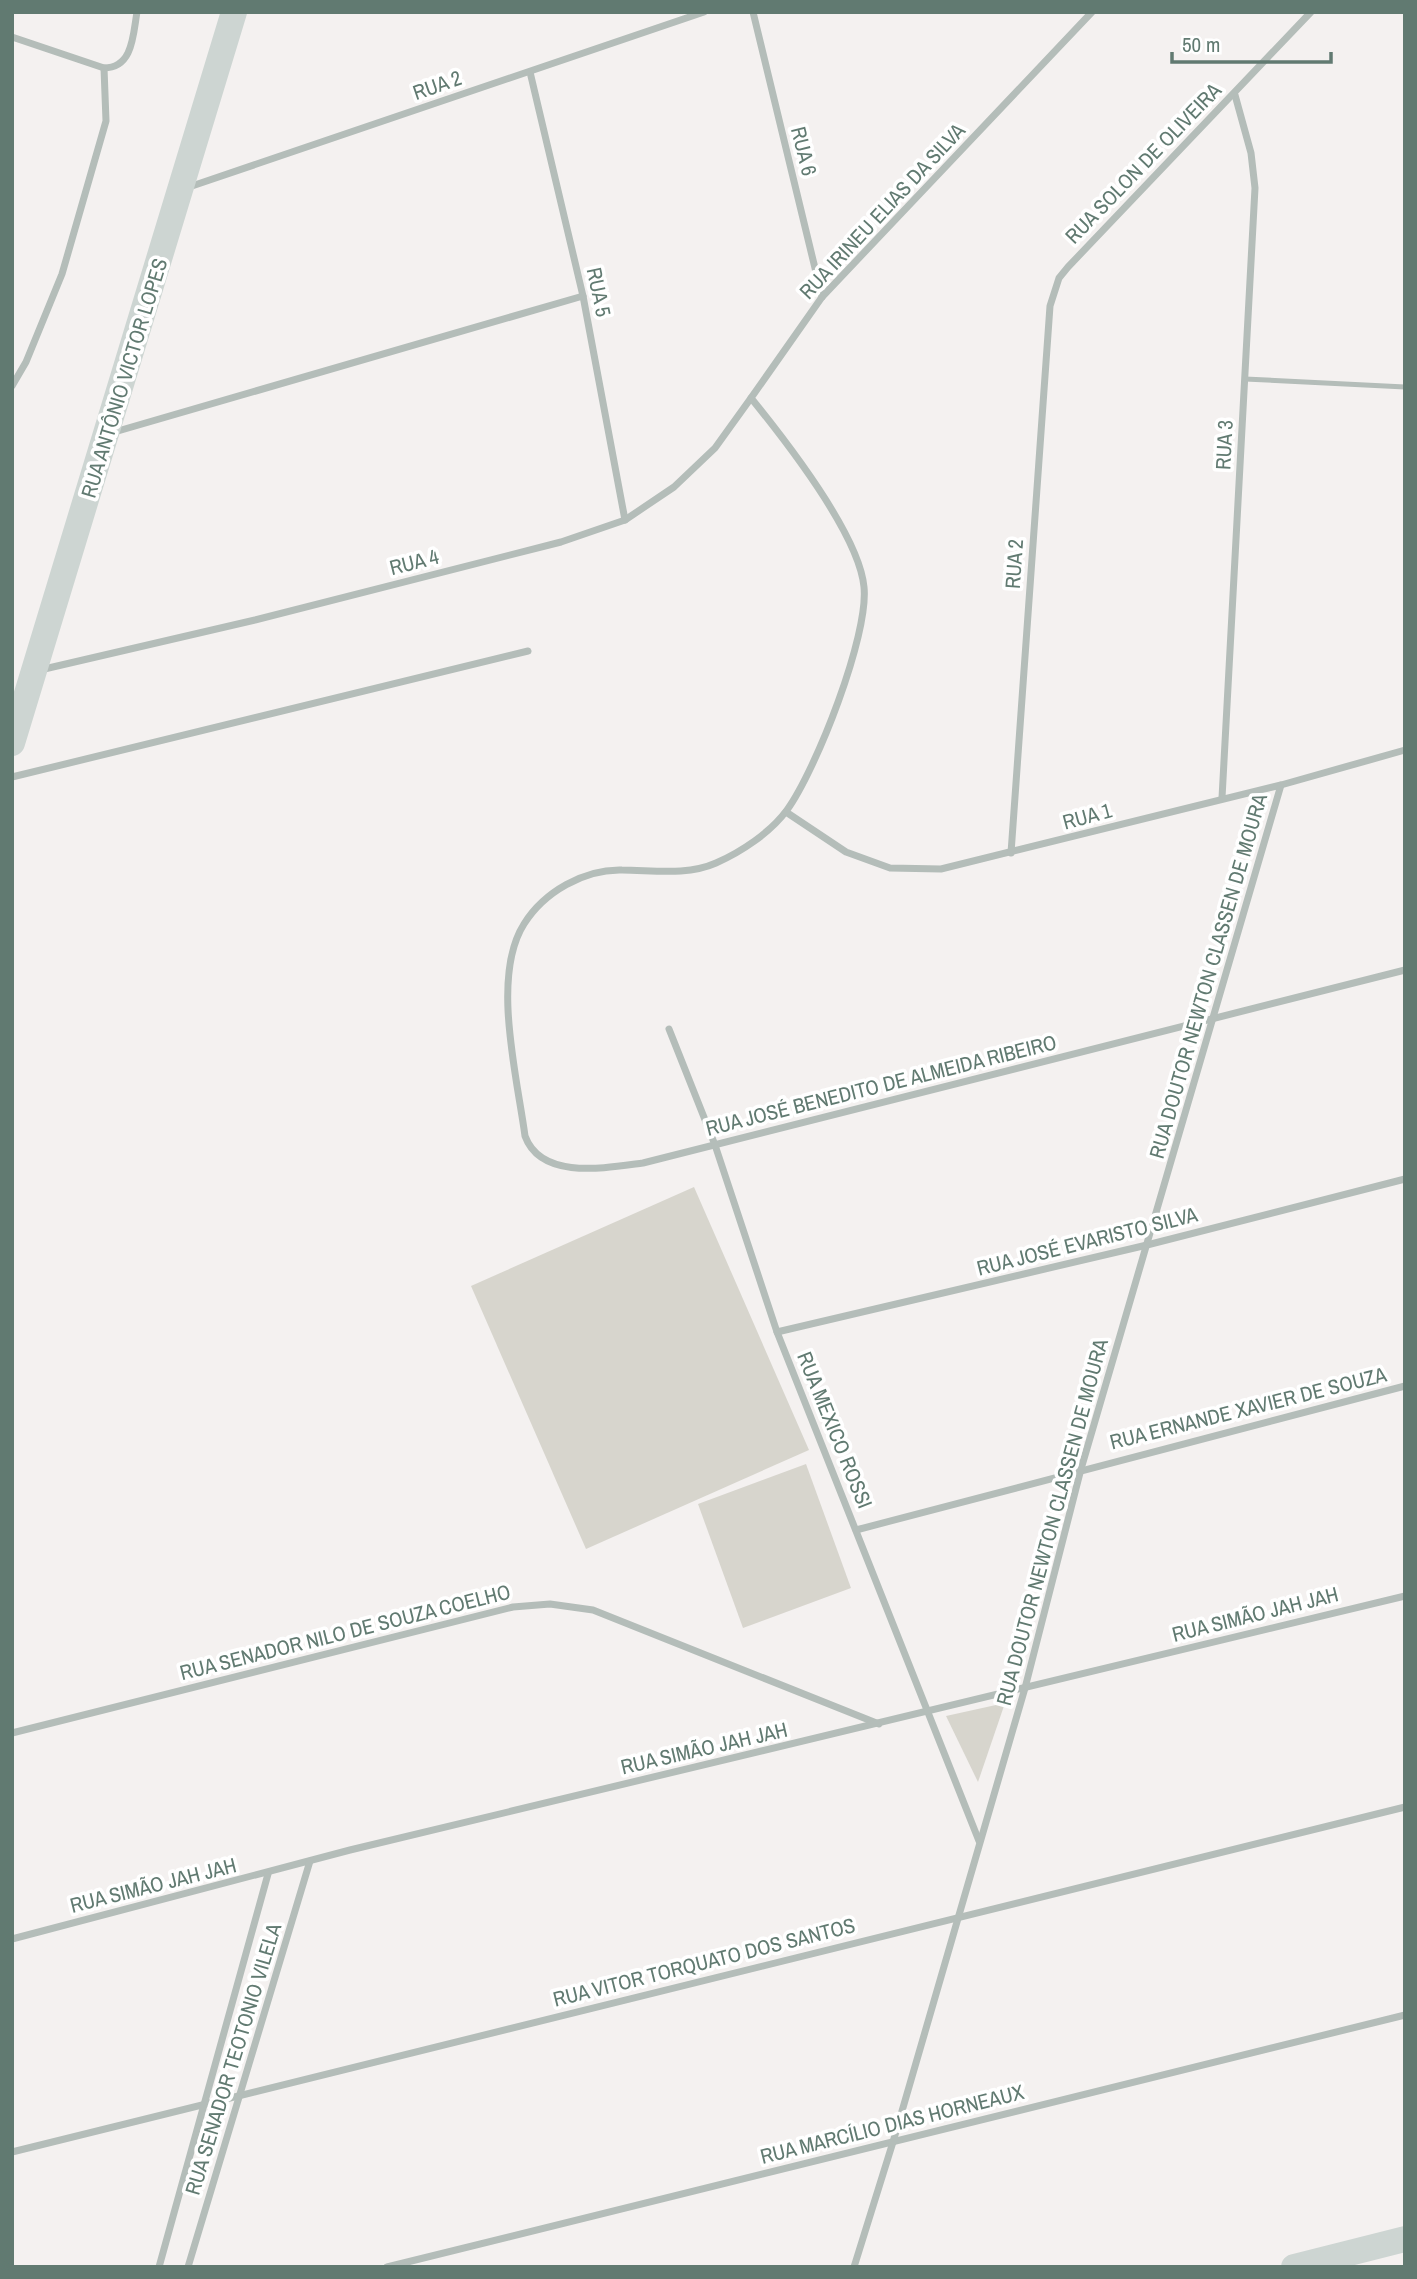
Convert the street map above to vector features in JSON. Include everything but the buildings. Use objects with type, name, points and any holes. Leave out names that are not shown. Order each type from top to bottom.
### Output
[{"type":"main road","name":"RUA ANTÔNIO VICTOR LOPES","points":[[12,743],[234,12]]},
{"type":"main road","points":[[1294,2267],[1405,2239]]},
{"type":"street","points":[[12,37],[104,68],[114,68],[124,61],[137,12]]},
{"type":"street","name":"RUA 2","points":[[182,189],[704,12]]},
{"type":"street","name":"RUA 6","points":[[753,12],[822,298]]},
{"type":"street","name":"RUA IRINEU ELIAS DA SILVA","points":[[751,398],[822,298],[1092,12]]},
{"type":"street","name":"RUA SOLON DE OLIVEIRA","points":[[1059,278],[1311,12]]},
{"type":"street","points":[[12,386],[26,362],[62,274],[106,121],[104,68]]},
{"type":"street","name":"RUA 5","points":[[530,72],[583,296],[625,520]]},
{"type":"street","name":"RUA 3","points":[[1222,799],[1255,188],[1251,153],[1235,95]]},
{"type":"street","name":"RUA 2","points":[[1011,853],[1049,306],[1059,278]]},
{"type":"street","points":[[107,434],[583,296]]},
{"type":"street","points":[[751,398],[796,454],[849,542],[864,586],[863,624],[849,672],[805,780],[786,812]]},
{"type":"street","name":"RUA 4","points":[[36,671],[255,620],[561,542],[625,520],[674,487],[715,448],[751,398]]},
{"type":"street","points":[[12,777],[528,651]]},
{"type":"street","name":"RUA 1","points":[[786,812],[846,852],[890,868],[942,869],[1281,785],[1405,750]]},
{"type":"street","name":"RUA DOUTOR NEWTON CLASSEN DE MOURA","points":[[853,2267],[893,2142],[1025,1688],[1081,1469],[1281,785]]},
{"type":"street","name":"RUA JOSÉ BENEDITO DE ALMEIDA RIBEIRO","points":[[786,812],[743,850],[712,865],[667,872],[618,870],[589,875],[542,900],[524,923],[510,951],[506,984],[524,1136],[529,1149],[541,1160],[556,1166],[618,1167],[715,1145],[1405,970]]},
{"type":"street","name":"RUA MEXICO ROSSI","points":[[669,1029],[715,1145],[777,1332],[979,1841]]},
{"type":"street","name":"RUA JOSÉ EVARISTO SILVA","points":[[777,1332],[1147,1245],[1405,1179]]},
{"type":"street","name":"RUA ERNANDE XAVIER DE SOUZA","points":[[856,1530],[1405,1386]]},
{"type":"street","name":"RUA SIMÃO JAH JAH","points":[[12,1939],[310,1861],[1405,1596]]},
{"type":"street","name":"RUA SENADOR NILO DE SOUZA COELHO","points":[[12,1733],[513,1607],[550,1604],[593,1610],[879,1724]]},
{"type":"street","name":"RUA VITOR TORQUATO DOS SANTOS","points":[[12,2152],[1405,1807]]},
{"type":"street","name":"RUA SENADOR TEOTONIO VILELA","points":[[188,2267],[310,1861]]},
{"type":"street","name":"RUA SENADOR TEOTONIO VILELA","points":[[159,2267],[268,1874]]},
{"type":"street","name":"RUA MARCÍLIO DIAS HORNEAUX","points":[[387,2267],[1405,2015]]},
{"type":"lane","points":[[1245,379],[1405,387]]},
{"type":"shaded area","points":[[694,1187],[809,1450],[586,1549],[471,1286]]},
{"type":"shaded area","points":[[806,1464],[851,1588],[743,1628],[698,1504]]},
{"type":"shaded area","points":[[1005,1703],[978,1782],[946,1716]]}]
